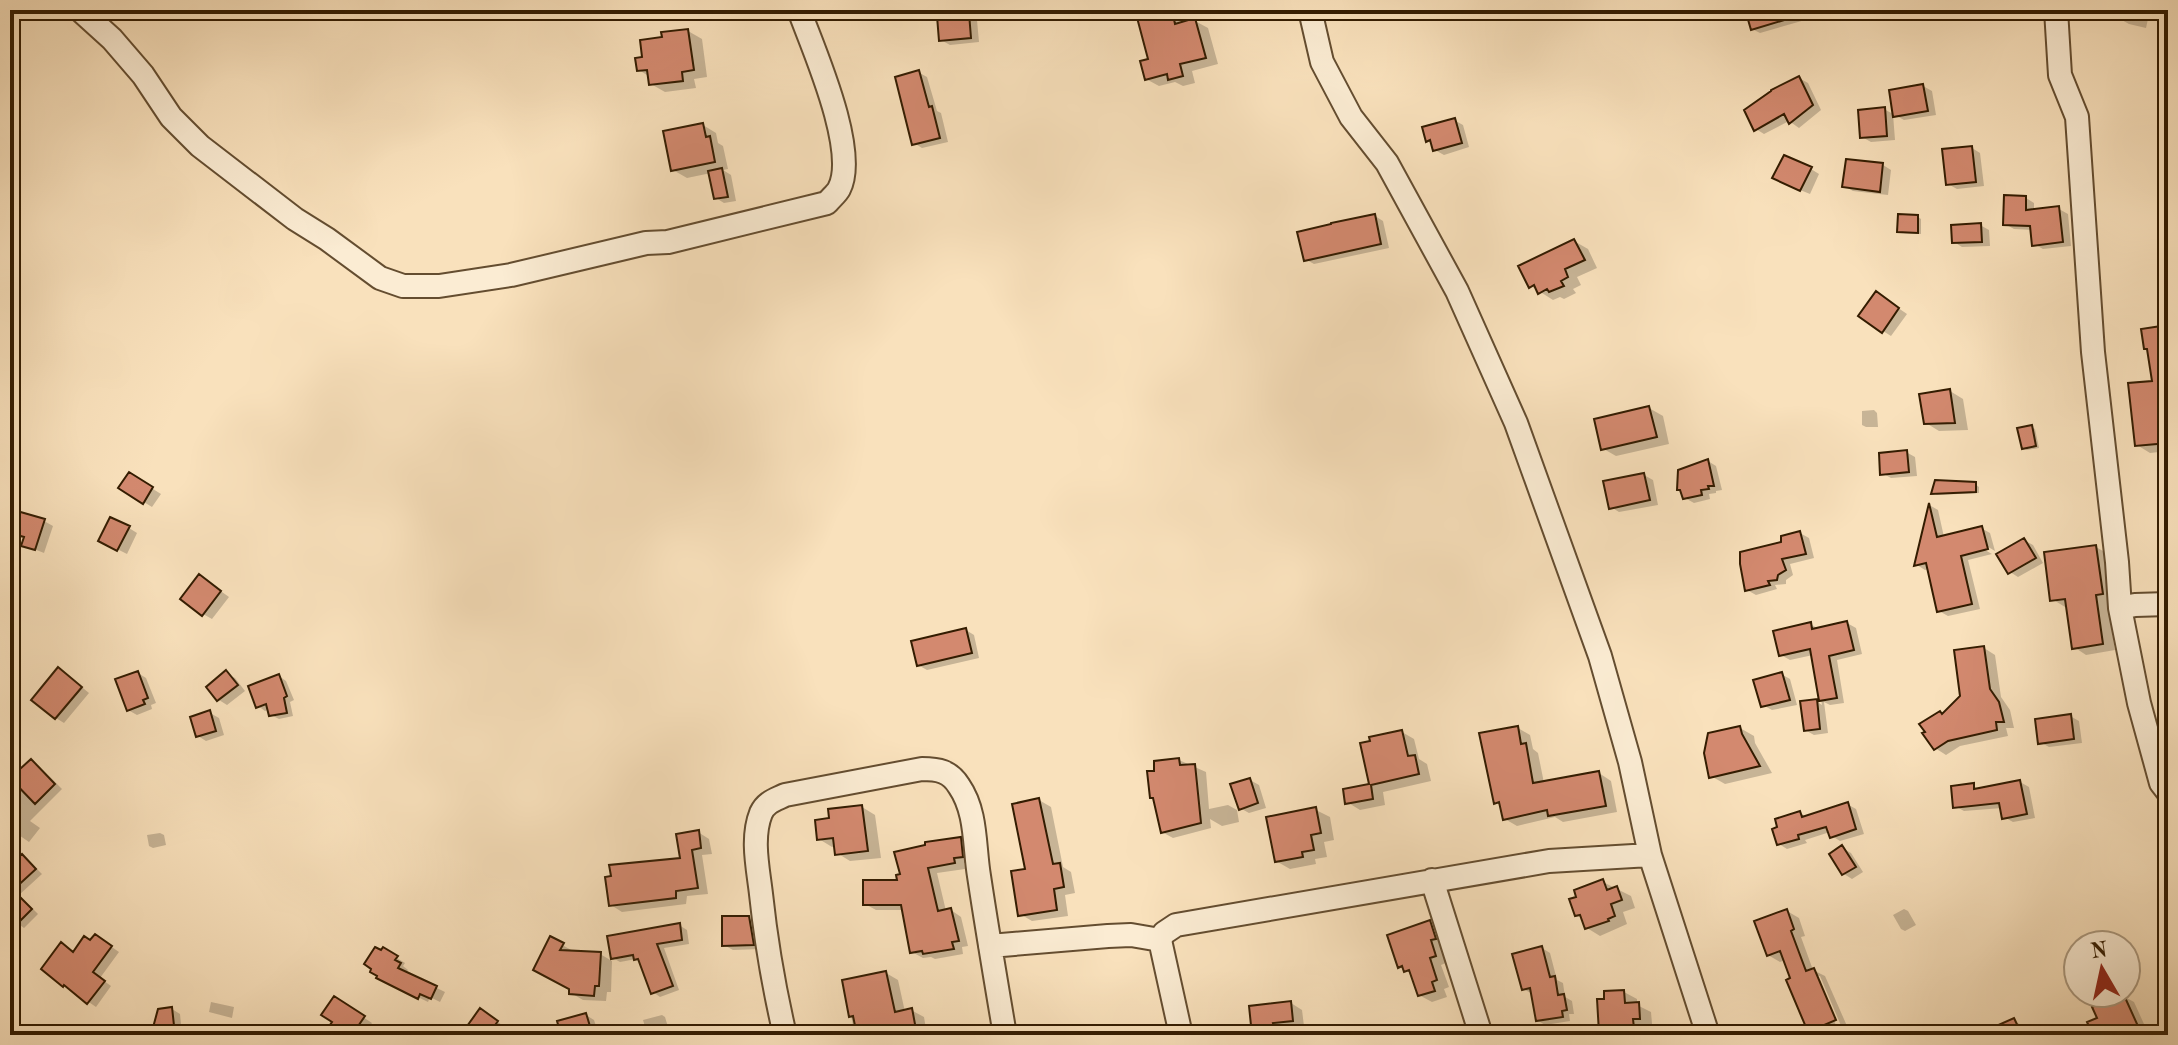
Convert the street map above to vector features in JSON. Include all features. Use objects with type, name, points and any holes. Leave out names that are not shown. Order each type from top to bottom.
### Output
[{"type":"street","points":[[80,10],[123,51],[171,117],[200,146],[295,219],[380,278],[403,286],[439,286],[511,275],[646,243],[668,242],[827,203],[840,188],[844,168],[843,146],[829,87],[799,10]]},
{"type":"street","points":[[1310,10],[1322,62],[1351,117],[1387,163],[1457,291],[1516,423],[1600,656],[1630,762],[1650,855],[1708,1035]]},
{"type":"street","points":[[2056,10],[2060,75],[2077,117],[2093,352],[2120,608],[2139,703],[2161,783],[2168,792]]},
{"type":"street","points":[[2120,608],[2168,604]]},
{"type":"street","points":[[785,1035],[765,934],[755,845],[762,812],[768,803],[785,795],[922,769],[940,769],[958,783],[968,802],[1005,1035]]},
{"type":"street","points":[[1181,1035],[1160,940],[1176,925],[1549,861],[1650,855]]},
{"type":"street","points":[[1432,880],[1481,1035]]},
{"type":"street","points":[[990,946],[1131,935],[1160,940]]},
{"type":"building","points":[[1135,10],[1172,10],[1175,24],[1195,18],[1206,58],[1180,64],[1183,76],[1168,80],[1167,74],[1145,80],[1140,61],[1148,59]]},
{"type":"building","points":[[1772,10],[1803,10],[1804,14],[1751,30],[1747,16]]},
{"type":"building","points":[[969,13],[971,38],[939,41],[937,16]]},
{"type":"building","points":[[688,29],[694,70],[682,72],[683,81],[649,85],[647,70],[637,71],[635,58],[642,57],[640,40],[662,37],[661,32]]},
{"type":"building","points":[[919,70],[940,138],[912,145],[895,77]]},
{"type":"building","points":[[1799,76],[1813,105],[1789,124],[1784,114],[1754,131],[1744,110],[1771,90]]},
{"type":"building","points":[[1923,84],[1928,111],[1893,117],[1889,90]]},
{"type":"building","points":[[1885,107],[1887,136],[1860,138],[1858,110]]},
{"type":"building","points":[[1455,118],[1462,143],[1433,151],[1430,140],[1426,142],[1422,127]]},
{"type":"building","points":[[703,123],[706,137],[710,136],[715,162],[671,171],[663,131]]},
{"type":"building","points":[[1972,146],[1976,182],[1946,185],[1942,149]]},
{"type":"building","points":[[1784,155],[1812,167],[1800,191],[1772,178]]},
{"type":"building","points":[[1846,159],[1883,163],[1880,192],[1842,187]]},
{"type":"building","points":[[722,168],[728,197],[714,199],[708,171]]},
{"type":"building","points":[[2004,195],[2026,196],[2026,210],[2059,206],[2063,242],[2032,246],[2030,226],[2003,225]]},
{"type":"building","points":[[1375,214],[1381,244],[1304,261],[1297,232]]},
{"type":"building","points":[[1898,214],[1918,215],[1918,233],[1897,232]]},
{"type":"building","points":[[1981,223],[1982,242],[1952,243],[1951,225]]},
{"type":"building","points":[[1574,239],[1585,260],[1565,269],[1568,277],[1561,281],[1564,286],[1538,294],[1534,285],[1529,288],[1518,266]]},
{"type":"building","points":[[1876,291],[1899,308],[1882,333],[1858,316]]},
{"type":"building","points":[[2168,325],[2168,443],[2135,446],[2128,383],[2152,381],[2141,329]]},
{"type":"building","points":[[1950,389],[1955,423],[1924,424],[1919,394]]},
{"type":"building","points":[[1649,406],[1657,437],[1601,450],[1594,419]]},
{"type":"building","points":[[2032,425],[2036,446],[2022,449],[2017,428]]},
{"type":"building","points":[[1907,450],[1909,472],[1880,475],[1879,453]]},
{"type":"building","points":[[1708,459],[1714,486],[1701,490],[1702,495],[1683,499],[1680,490],[1677,490],[1678,470]]},
{"type":"building","points":[[129,472],[153,487],[143,504],[118,488]]},
{"type":"building","points":[[1644,473],[1650,500],[1609,509],[1603,481]]},
{"type":"building","points":[[1935,480],[1976,482],[1976,492],[1931,494]]},
{"type":"building","points":[[1929,503],[1937,537],[1982,526],[1988,549],[1961,556],[1972,604],[1937,612],[1926,563],[1914,566]]},
{"type":"building","points":[[10,509],[45,519],[35,550],[21,546],[24,537],[10,533]]},
{"type":"building","points":[[110,517],[130,526],[117,551],[98,541]]},
{"type":"building","points":[[1800,531],[1806,554],[1782,559],[1786,570],[1778,575],[1777,580],[1768,581],[1770,585],[1745,591],[1740,552],[1781,542],[1781,536]]},
{"type":"building","points":[[2024,538],[2036,558],[2008,574],[1996,554]]},
{"type":"building","points":[[2096,545],[2103,594],[2096,595],[2103,644],[2072,649],[2065,599],[2050,601],[2044,552]]},
{"type":"building","points":[[199,574],[221,591],[202,616],[180,599]]},
{"type":"building","points":[[1847,621],[1854,650],[1829,656],[1837,698],[1819,701],[1810,649],[1779,656],[1773,631],[1811,622],[1812,629]]},
{"type":"building","points":[[966,628],[972,653],[917,666],[911,641]]},
{"type":"building","points":[[1984,646],[1990,689],[1999,702],[2004,722],[1996,722],[1997,730],[1948,741],[1934,750],[1919,724],[1940,711],[1942,714],[1960,696],[1954,650]]},
{"type":"building","points":[[58,667],[82,687],[55,719],[31,700]]},
{"type":"building","points":[[226,670],[238,685],[217,701],[206,687]]},
{"type":"building","points":[[138,671],[148,698],[143,700],[145,704],[127,711],[115,679]]},
{"type":"building","points":[[1782,672],[1790,700],[1761,707],[1753,680]]},
{"type":"building","points":[[279,674],[287,696],[284,698],[287,713],[269,716],[266,704],[256,708],[248,686]]},
{"type":"building","points":[[1817,699],[1820,729],[1804,731],[1800,701]]},
{"type":"building","points":[[210,710],[216,731],[196,737],[190,717]]},
{"type":"building","points":[[2071,714],[2074,739],[2038,744],[2035,719]]},
{"type":"building","points":[[1518,726],[1521,744],[1526,743],[1533,783],[1599,771],[1606,806],[1548,816],[1547,810],[1503,820],[1499,802],[1494,804],[1479,733]]},
{"type":"building","points":[[1740,726],[1760,766],[1709,778],[1704,753],[1708,733]]},
{"type":"building","points":[[1402,730],[1408,756],[1415,755],[1419,774],[1371,785],[1373,799],[1345,804],[1343,789],[1369,784],[1360,743],[1370,741],[1369,737]]},
{"type":"building","points":[[1179,758],[1180,765],[1195,764],[1201,823],[1161,833],[1153,798],[1150,798],[1147,771],[1154,771],[1154,761]]},
{"type":"building","points":[[31,759],[55,784],[35,804],[10,778]]},
{"type":"building","points":[[1250,778],[1258,803],[1239,810],[1230,784]]},
{"type":"building","points":[[2020,780],[2027,814],[2002,819],[1999,803],[1953,808],[1951,786],[1974,783],[1974,789]]},
{"type":"building","points":[[1039,798],[1053,864],[1060,863],[1064,887],[1054,889],[1057,910],[1018,916],[1011,871],[1025,869],[1012,804]]},
{"type":"building","points":[[1848,802],[1856,829],[1830,838],[1826,827],[1777,845],[1772,829],[1777,827],[1775,819],[1800,811],[1802,817]]},
{"type":"building","points":[[862,805],[868,851],[835,855],[833,838],[817,840],[815,820],[829,818],[828,809]]},
{"type":"building","points":[[1316,807],[1321,833],[1311,835],[1314,850],[1302,852],[1303,857],[1275,862],[1266,817]]},
{"type":"building","points":[[699,830],[701,848],[692,850],[698,888],[676,891],[676,898],[609,906],[605,877],[611,876],[609,865],[680,858],[676,834]]},
{"type":"building","points":[[961,837],[963,857],[954,858],[955,863],[928,868],[938,911],[951,908],[959,941],[952,942],[954,949],[910,953],[901,905],[863,905],[863,880],[897,880],[896,875],[900,874],[894,852],[925,845],[925,842]]},
{"type":"building","points":[[1842,845],[1856,867],[1842,875],[1829,854]]},
{"type":"building","points":[[22,854],[36,869],[13,890],[32,909],[10,931],[10,865]]},
{"type":"building","points":[[1603,879],[1607,890],[1617,886],[1622,900],[1611,904],[1615,916],[1609,921],[1585,929],[1580,915],[1575,916],[1569,899],[1576,897],[1574,890]]},
{"type":"building","points":[[1787,909],[1794,929],[1791,931],[1806,971],[1814,968],[1836,1020],[1808,1032],[1786,980],[1790,978],[1780,951],[1767,956],[1754,921]]},
{"type":"building","points":[[722,916],[749,916],[754,945],[722,946]]},
{"type":"building","points":[[1430,920],[1436,939],[1431,940],[1436,956],[1430,958],[1437,980],[1432,982],[1435,991],[1418,996],[1409,970],[1404,972],[1402,966],[1398,968],[1387,935]]},
{"type":"building","points":[[680,923],[682,940],[657,944],[673,986],[651,994],[638,959],[634,960],[633,955],[611,959],[607,936]]},
{"type":"building","points":[[95,934],[112,946],[93,972],[105,981],[87,1004],[41,969],[61,942],[73,952],[84,936],[90,940]]},
{"type":"building","points":[[550,936],[564,943],[560,950],[601,952],[599,986],[595,986],[594,996],[569,994],[569,989],[533,970]]},
{"type":"building","points":[[1542,946],[1550,977],[1555,976],[1558,995],[1564,994],[1567,1010],[1562,1011],[1563,1017],[1536,1021],[1530,988],[1522,990],[1512,954]]},
{"type":"building","points":[[375,947],[381,950],[383,947],[398,956],[395,960],[401,963],[398,968],[437,986],[431,999],[420,994],[418,999],[376,978],[364,964]]},
{"type":"building","points":[[886,971],[895,1012],[912,1008],[917,1035],[857,1035],[853,1016],[849,1017],[842,980]]},
{"type":"building","points":[[1624,990],[1625,1003],[1639,1002],[1640,1019],[1633,1019],[1634,1028],[1627,1028],[1628,1035],[1599,1033],[1597,999],[1604,999],[1604,991]]},
{"type":"building","points":[[334,996],[365,1016],[352,1035],[323,1035],[332,1022],[321,1015]]},
{"type":"building","points":[[1291,1001],[1293,1021],[1273,1023],[1277,1035],[1252,1035],[1249,1006]]},
{"type":"building","points":[[172,1007],[175,1035],[151,1035],[158,1009]]},
{"type":"building","points":[[480,1008],[498,1021],[488,1035],[474,1035],[465,1029]]},
{"type":"building","points":[[2093,1009],[2130,1009],[2142,1035],[2093,1035],[2087,1022],[2097,1018]]},
{"type":"building","points":[[586,1013],[592,1033],[561,1035],[557,1021]]},
{"type":"building","points":[[2014,1018],[2022,1035],[1976,1035]]}]
